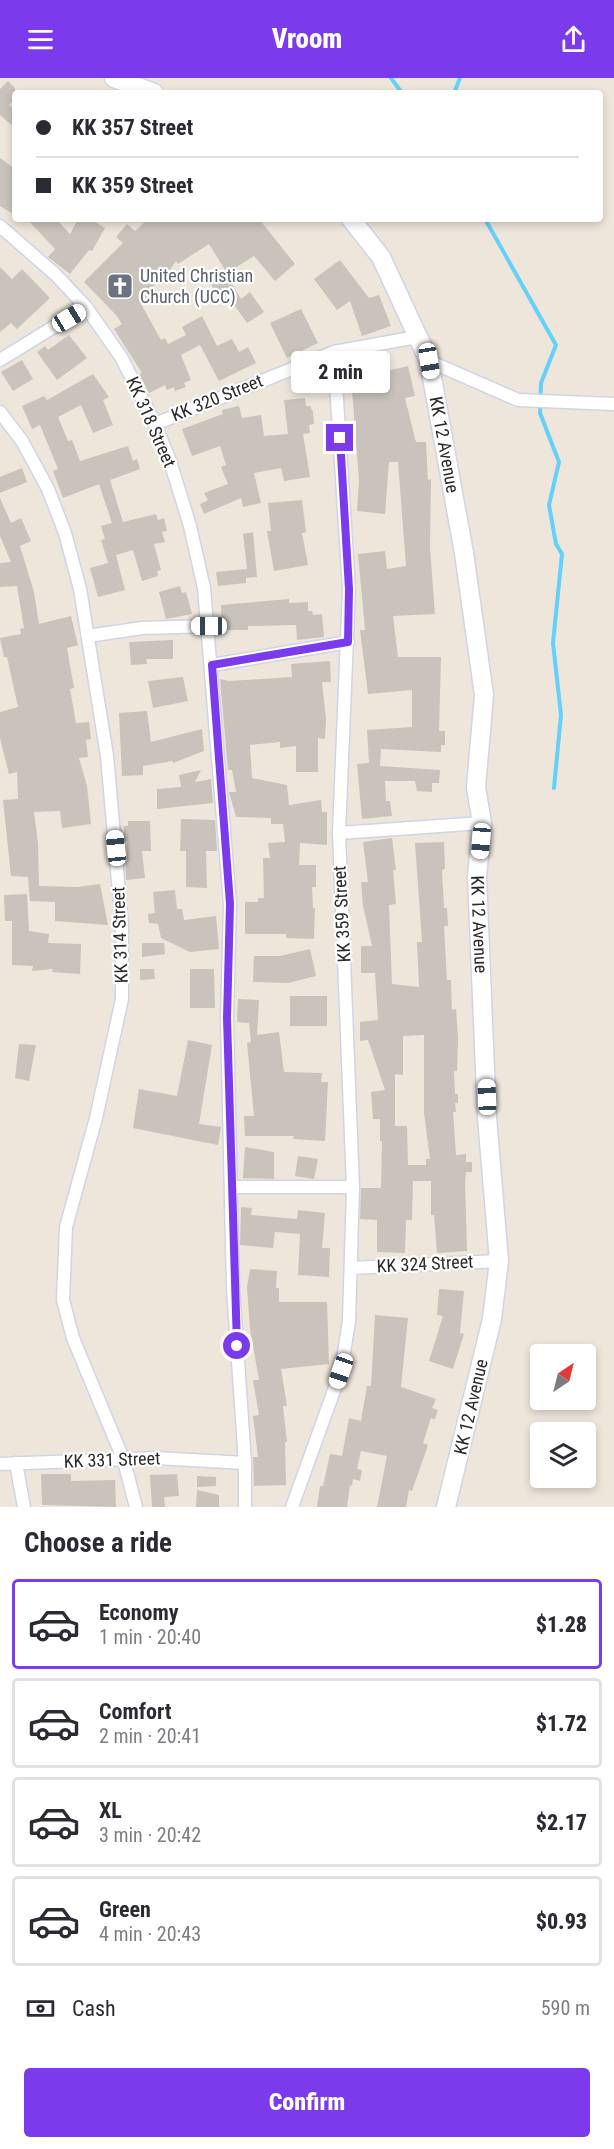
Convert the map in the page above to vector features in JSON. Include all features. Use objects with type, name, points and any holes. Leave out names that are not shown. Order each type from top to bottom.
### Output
[{"type":"main road","points":[[114,78],[146,90]]},
{"type":"main road","name":"KK 12 Avenue","points":[[353,222],[381,257],[429,361],[464,553],[483,684],[481,748],[476,787],[482,823],[477,877],[487,1118],[499,1261],[492,1319],[446,1507]]},
{"type":"street","name":"KK 318 Street","points":[[0,226],[56,275],[86,308],[115,347],[155,424],[170,461],[190,526],[204,588],[209,626],[230,904],[227,1018],[233,1288],[245,1463],[245,1507]]},
{"type":"street","points":[[0,360],[86,308]]},
{"type":"street","name":"KK 320 Street","points":[[155,424],[334,352],[417,337]]},
{"type":"street","name":"KK 359 Street","points":[[292,1507],[341,1371],[349,1321],[351,1268],[353,1187],[339,833],[348,642],[346,524],[334,352]]},
{"type":"street","points":[[429,361],[518,400],[614,404]]},
{"type":"street","name":"KK 314 Street","points":[[0,412],[22,441],[53,500],[65,533],[80,589],[107,756],[122,926],[122,999],[96,1119],[66,1227],[63,1300],[73,1338],[124,1461],[136,1507]]},
{"type":"street","points":[[88,636],[142,627],[209,626]]},
{"type":"street","points":[[212,665],[348,642]]},
{"type":"street","points":[[339,833],[482,823]]},
{"type":"street","points":[[231,1187],[353,1187]]},
{"type":"street","name":"KK 324 Street","points":[[351,1268],[499,1261]]},
{"type":"street","name":"KK 331 Street","points":[[0,1464],[156,1458],[245,1463]]},
{"type":"street","points":[[16,1463],[24,1507]]},
{"type":"building","points":[[8,81],[15,88],[12,90],[12,102],[9,105],[12,108],[12,125],[0,115],[0,89]]},
{"type":"building","points":[[0,158],[12,167],[12,213],[0,206]]},
{"type":"building","points":[[30,222],[59,222],[70,234],[76,222],[95,222],[105,228],[92,251],[89,250],[70,274],[48,257],[55,249]]},
{"type":"building","points":[[145,222],[261,222],[295,264],[275,281],[254,256],[227,273],[209,244],[178,264],[176,261],[164,278],[153,286],[156,290],[141,304],[161,340],[165,338],[168,344],[186,335],[182,327],[202,316],[217,346],[232,339],[239,352],[248,347],[256,363],[219,381],[200,345],[181,355],[191,380],[184,383],[186,387],[175,391],[174,387],[167,390],[165,385],[149,393],[139,374],[142,373],[114,329],[122,324],[84,282],[123,243],[116,237],[127,224],[135,231]]},
{"type":"building","points":[[340,260],[369,298],[379,295],[391,326],[362,336],[350,301],[337,310],[314,279]]},
{"type":"building","points":[[0,267],[12,279],[22,269],[50,298],[17,329],[11,323],[0,332]]},
{"type":"building","points":[[227,275],[241,299],[250,292],[264,312],[247,323],[227,295],[220,299],[211,284]]},
{"type":"building","points":[[301,309],[318,343],[287,358],[270,323]]},
{"type":"building","points":[[69,335],[87,358],[57,380],[37,352],[45,346],[48,350]]},
{"type":"building","points":[[22,360],[33,379],[13,391],[1,372]]},
{"type":"building","points":[[408,366],[415,396],[405,398],[416,442],[426,442],[428,480],[431,479],[430,548],[435,614],[393,616],[398,657],[441,657],[439,731],[445,731],[445,745],[441,745],[441,752],[381,749],[380,766],[440,770],[439,783],[432,783],[432,792],[417,791],[415,781],[385,781],[386,801],[390,801],[392,816],[362,819],[357,764],[369,763],[367,730],[412,727],[412,690],[368,694],[360,630],[365,630],[358,554],[385,551],[387,569],[406,566],[398,462],[389,462],[385,514],[357,511],[359,480],[352,389],[382,388],[379,373]]},
{"type":"building","points":[[93,374],[109,397],[103,400],[113,425],[93,433],[81,405],[58,417],[68,441],[72,440],[80,461],[128,446],[133,461],[137,459],[140,469],[110,480],[123,522],[156,514],[158,520],[164,518],[167,531],[162,532],[165,542],[154,544],[161,570],[157,571],[158,576],[142,581],[133,550],[116,555],[125,590],[98,597],[90,568],[108,563],[101,540],[105,539],[101,526],[112,523],[99,484],[63,498],[53,471],[58,469],[40,425],[32,429],[22,406],[44,396],[47,400]]},
{"type":"building","points":[[305,398],[306,406],[310,406],[313,412],[314,424],[309,425],[310,433],[303,434],[310,477],[284,481],[281,468],[254,473],[261,503],[243,507],[241,498],[204,514],[200,504],[208,500],[204,493],[228,484],[221,467],[226,465],[220,446],[192,456],[182,429],[223,414],[222,410],[239,406],[242,418],[261,415],[264,436],[288,434],[284,400]]},
{"type":"building","points":[[22,468],[27,482],[0,493],[0,477]]},
{"type":"building","points":[[0,498],[11,523],[21,518],[31,541],[20,546],[34,592],[39,624],[71,616],[78,645],[67,648],[74,688],[70,689],[76,723],[89,722],[91,739],[86,740],[88,757],[79,758],[87,786],[91,824],[62,828],[60,811],[34,812],[38,843],[39,886],[77,887],[100,884],[108,925],[55,921],[55,902],[30,901],[28,877],[11,876],[3,800],[18,799],[17,772],[9,774],[0,738],[0,712],[18,707],[7,657],[4,657],[0,638],[21,634],[20,629],[24,628],[17,586],[0,587],[0,563],[11,562],[0,536]]},
{"type":"building","points":[[302,500],[306,532],[302,533],[308,565],[274,571],[267,531],[271,531],[268,503]]},
{"type":"building","points":[[253,532],[257,577],[246,578],[246,583],[218,586],[216,572],[247,569],[243,534]]},
{"type":"building","points":[[180,586],[182,593],[186,592],[192,614],[166,619],[159,592]]},
{"type":"building","points":[[289,599],[289,603],[308,602],[308,611],[312,611],[313,615],[322,614],[324,637],[297,640],[296,625],[248,626],[248,630],[222,630],[221,605]]},
{"type":"building","points":[[173,640],[173,659],[146,659],[147,664],[131,665],[129,642]]},
{"type":"building","points":[[330,661],[331,682],[322,682],[326,719],[325,739],[318,738],[318,772],[296,772],[296,746],[280,748],[280,742],[250,745],[252,778],[287,785],[289,805],[321,800],[322,812],[327,812],[327,845],[300,843],[299,865],[316,865],[316,887],[312,887],[313,908],[315,908],[314,939],[286,938],[286,934],[245,934],[245,902],[258,902],[258,898],[264,898],[263,858],[270,858],[268,843],[285,842],[283,824],[271,824],[271,818],[236,817],[229,792],[236,792],[232,770],[228,770],[220,679],[229,681],[292,677],[291,664]]},
{"type":"building","points":[[183,677],[188,701],[153,708],[148,681]]},
{"type":"building","points":[[147,711],[151,742],[202,729],[204,751],[173,763],[173,761],[143,766],[143,775],[122,776],[119,713]]},
{"type":"building","points":[[201,770],[195,782],[211,779],[213,803],[157,809],[157,789],[181,787],[179,775]]},
{"type":"building","points":[[181,819],[215,820],[217,851],[206,851],[207,888],[186,887],[186,851],[180,851]]},
{"type":"building","points":[[128,821],[150,821],[151,851],[142,851],[145,878],[126,880],[127,841],[124,841],[124,826],[128,826]]},
{"type":"building","points":[[392,838],[396,870],[393,870],[396,904],[389,905],[392,984],[419,987],[417,942],[422,942],[415,843],[444,842],[445,869],[442,870],[444,908],[447,908],[448,926],[444,926],[447,980],[451,980],[452,1010],[456,1009],[458,1038],[457,1071],[454,1071],[455,1094],[458,1094],[458,1103],[455,1103],[456,1112],[453,1112],[456,1155],[466,1154],[466,1162],[472,1162],[472,1172],[466,1172],[465,1183],[467,1251],[437,1253],[434,1215],[431,1215],[431,1181],[413,1181],[412,1220],[406,1220],[405,1253],[377,1252],[377,1220],[360,1219],[361,1188],[381,1188],[380,1119],[373,1119],[371,1092],[385,1090],[368,1040],[360,1041],[360,1022],[378,1020],[375,973],[361,973],[361,946],[372,946],[363,906],[361,882],[368,882],[363,842]],"holes":[[[424,1035],[424,1113],[430,1159],[426,1159],[426,1165],[408,1165],[407,1126],[395,1126],[395,1074],[403,1075],[403,1036]]]},
{"type":"building","points":[[175,890],[177,909],[182,909],[184,920],[216,916],[219,949],[190,952],[161,938],[158,924],[149,923],[148,914],[155,913],[153,892]]},
{"type":"building","points":[[27,894],[29,931],[49,934],[48,943],[81,944],[80,974],[52,972],[53,969],[32,971],[33,966],[12,965],[12,921],[5,921],[4,895]]},
{"type":"building","points":[[142,943],[164,943],[165,954],[142,957]]},
{"type":"building","points":[[310,949],[316,976],[288,983],[253,982],[254,956],[280,956]]},
{"type":"building","points":[[140,969],[154,969],[155,979],[140,980]]},
{"type":"building","points":[[190,969],[214,969],[215,1008],[190,1008]]},
{"type":"building","points":[[290,996],[327,996],[327,1026],[290,1026]]},
{"type":"building","points":[[238,999],[259,1000],[257,1035],[279,1032],[284,1072],[322,1073],[321,1082],[328,1082],[325,1141],[293,1139],[294,1136],[245,1136],[244,1116],[254,1116],[247,1043],[251,1042],[249,1023],[237,1022]]},
{"type":"building","points":[[188,1040],[212,1045],[199,1124],[221,1127],[218,1145],[133,1128],[139,1089],[177,1096]]},
{"type":"building","points":[[19,1044],[36,1045],[29,1081],[15,1078]]},
{"type":"building","points":[[245,1147],[274,1152],[274,1179],[243,1178]]},
{"type":"building","points":[[298,1156],[318,1159],[314,1179],[295,1176]]},
{"type":"building","points":[[241,1207],[252,1208],[251,1215],[297,1219],[298,1210],[325,1213],[322,1248],[330,1248],[329,1277],[298,1275],[300,1234],[275,1232],[273,1248],[240,1245]]},
{"type":"building","points":[[250,1269],[277,1271],[276,1288],[279,1288],[279,1302],[327,1302],[329,1364],[281,1369],[287,1406],[283,1406],[287,1442],[285,1442],[286,1485],[254,1486],[253,1457],[258,1457],[253,1416],[259,1415],[253,1380],[259,1380],[250,1329],[247,1287]]},
{"type":"building","points":[[439,1289],[464,1291],[460,1333],[464,1334],[453,1369],[429,1361],[443,1316],[437,1315]]},
{"type":"building","points":[[375,1315],[408,1318],[401,1387],[436,1399],[432,1408],[438,1410],[435,1419],[431,1418],[423,1443],[428,1445],[412,1491],[409,1490],[406,1507],[377,1507],[387,1456],[361,1451],[357,1469],[362,1470],[360,1481],[353,1479],[352,1486],[350,1485],[347,1507],[317,1507],[320,1486],[323,1486],[330,1454],[342,1456],[349,1418],[361,1421],[367,1386],[371,1386]]},
{"type":"building","points":[[41,1474],[71,1474],[71,1481],[115,1480],[116,1507],[42,1505]]},
{"type":"building","points":[[177,1474],[179,1496],[164,1497],[165,1507],[152,1507],[150,1475]]},
{"type":"building","points":[[197,1476],[216,1477],[216,1486],[197,1487]]},
{"type":"building","points":[[197,1490],[219,1495],[219,1507],[196,1507]]},
{"type":"waterway","points":[[391,78],[400,90]]},
{"type":"waterway","points":[[455,90],[460,78]]},
{"type":"waterway","points":[[487,222],[556,345],[541,383],[540,413],[559,462],[549,505],[556,544],[562,554],[553,643],[561,715],[554,788]]},
{"type":"place","name":"United Christian Church (UCC)","points":[[120,286]]},
{"type":"route","points":[[237,1346],[233,1288],[231,1102],[227,1018],[230,904],[212,665],[348,642],[349,589],[340,438]]}]
